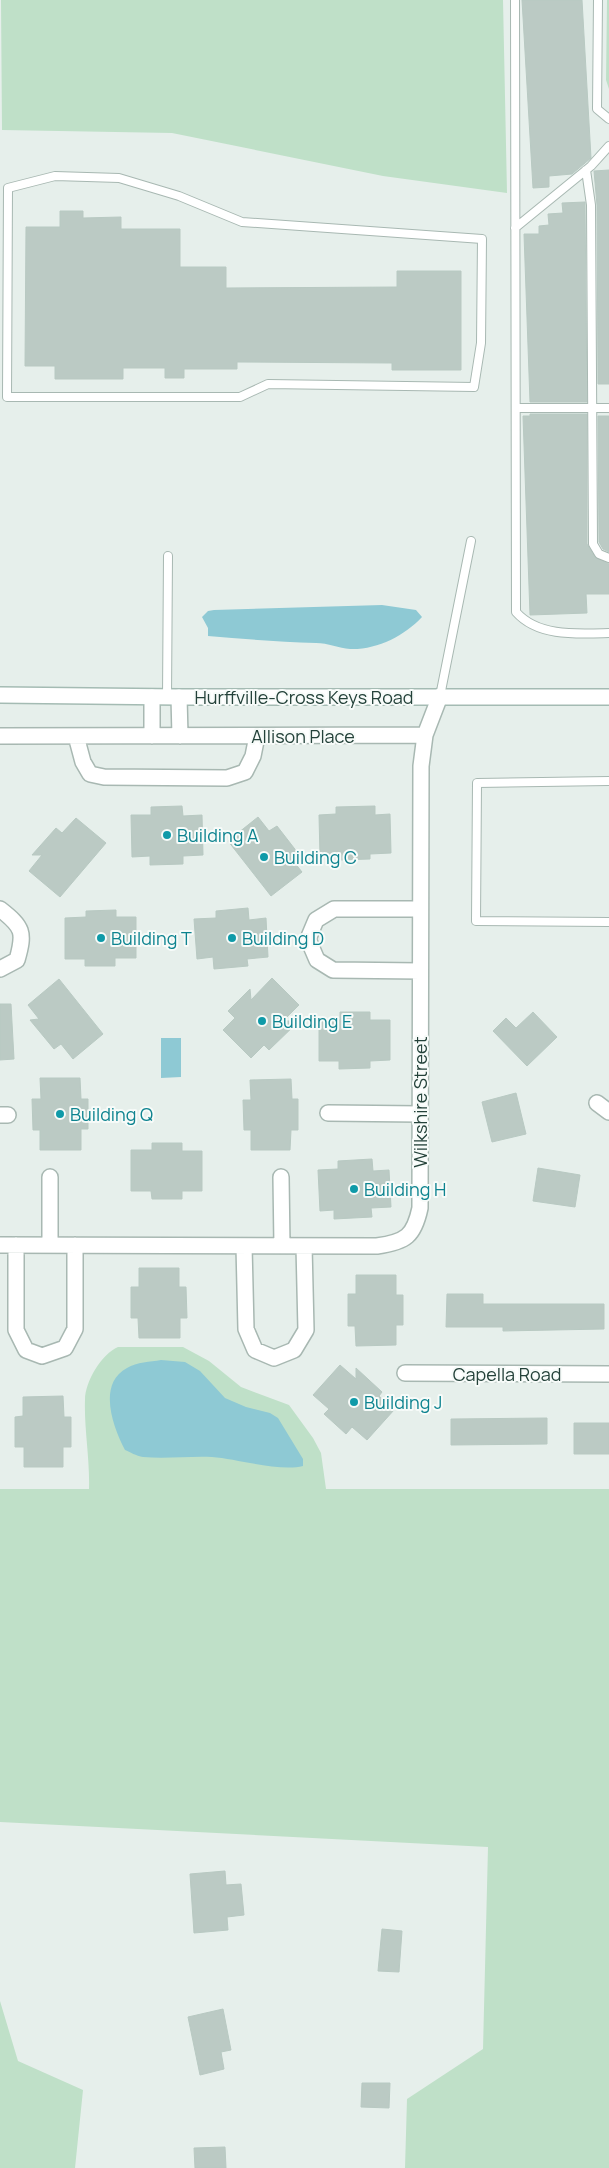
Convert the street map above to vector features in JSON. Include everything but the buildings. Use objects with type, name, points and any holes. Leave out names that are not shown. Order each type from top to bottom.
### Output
[{"type":"street","name":"Hurffville-Cross Keys Road","points":[[0,695],[609,697]]},
{"type":"street","name":"Wilkshire Street","points":[[0,1245],[377,1246],[393,1244],[406,1238],[416,1225],[420,1208],[421,766],[425,735],[440,696]]},
{"type":"street","points":[[152,736],[166,697]]},
{"type":"street","points":[[166,697],[180,736]]},
{"type":"street","name":"Allison Place","points":[[0,736],[425,735]]},
{"type":"street","points":[[76,736],[83,762],[90,774],[104,778],[227,778],[245,772],[253,756],[257,736]]},
{"type":"street","points":[[0,909],[16,922],[23,940],[17,960],[0,969]]},
{"type":"street","points":[[420,909],[334,909],[316,920],[308,939],[317,960],[333,970],[420,971]]},
{"type":"street","points":[[328,1113],[420,1114]]},
{"type":"street","points":[[50,1177],[50,1245]]},
{"type":"street","points":[[281,1177],[282,1246]]},
{"type":"street","points":[[16,1245],[16,1330],[26,1350],[42,1356],[65,1348],[75,1328],[74,1245]]},
{"type":"street","points":[[244,1246],[246,1329],[255,1350],[274,1358],[294,1350],[306,1330],[304,1246]]},
{"type":"street","name":"Capella Road","points":[[405,1373],[609,1374]]},
{"type":"lane","points":[[515,0],[516,612],[526,622],[549,630],[596,634],[609,633]]},
{"type":"lane","points":[[598,0],[597,108],[609,119]]},
{"type":"lane","points":[[515,228],[586,170],[609,146]]},
{"type":"lane","points":[[586,170],[590,205],[594,408],[592,427],[593,544],[599,554],[609,558]]},
{"type":"lane","points":[[55,176],[119,178],[179,196],[242,222],[482,239],[481,342],[474,387],[268,384],[240,397],[6,397],[8,188],[55,176]]},
{"type":"lane","points":[[516,408],[609,408]]},
{"type":"lane","points":[[440,696],[470,541]]},
{"type":"lane","points":[[166,697],[168,556]]},
{"type":"lane","points":[[609,782],[477,783],[476,922],[609,922]]},
{"type":"green space","points":[[1,0],[503,0],[507,193],[383,176],[172,133],[2,130]]},
{"type":"green space","points":[[607,0],[609,0],[609,89],[606,80]]},
{"type":"green space","points":[[118,1347],[183,1347],[209,1361],[241,1387],[289,1405],[313,1438],[321,1453],[326,1489],[609,1489],[609,2168],[405,2168],[407,2099],[483,2049],[488,1847],[0,1822],[0,1489],[89,1489],[85,1411],[86,1393],[95,1369],[106,1356]]},
{"type":"green space","points":[[0,2001],[18,2061],[83,2090],[75,2168],[0,2168]]},
{"type":"water","points":[[382,605],[416,610],[422,617],[398,636],[380,644],[360,649],[320,643],[208,636],[208,628],[202,617],[208,611],[214,610]]},
{"type":"water","points":[[161,1038],[181,1038],[181,1077],[161,1078]]},
{"type":"water","points":[[161,1360],[185,1362],[200,1371],[225,1398],[246,1407],[270,1413],[278,1418],[303,1459],[303,1466],[271,1466],[212,1457],[143,1457],[125,1450],[112,1418],[110,1395],[112,1384],[118,1375],[131,1366]]},
{"type":"place","name":"Building A","points":[[167,835]]},
{"type":"place","name":"Building C","points":[[264,857]]},
{"type":"place","name":"Building T","points":[[101,938]]},
{"type":"place","name":"Building D","points":[[232,938]]},
{"type":"place","name":"Building E","points":[[262,1021]]},
{"type":"place","name":"Building Q","points":[[60,1114]]},
{"type":"place","name":"Building H","points":[[354,1189]]},
{"type":"place","name":"Building J","points":[[354,1402]]}]
